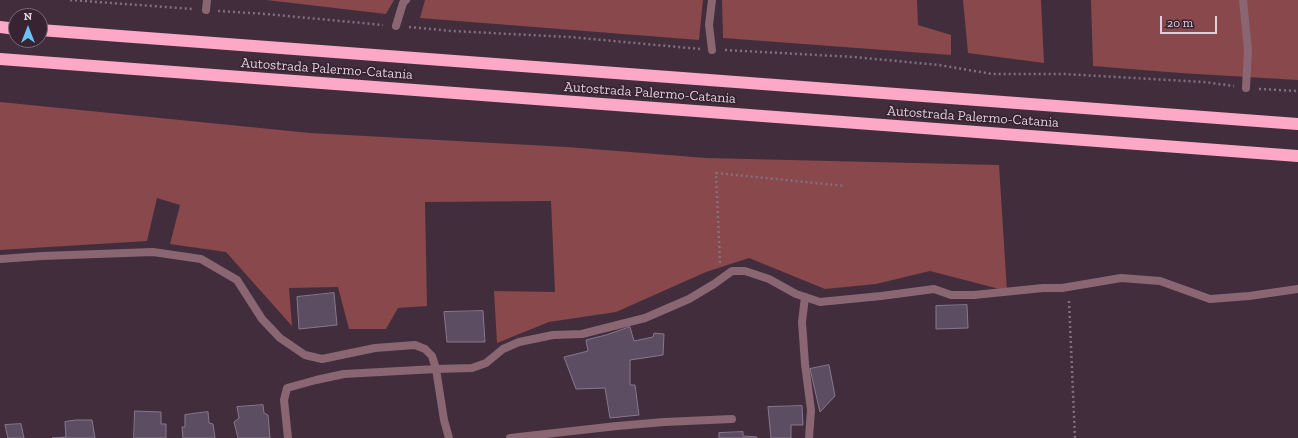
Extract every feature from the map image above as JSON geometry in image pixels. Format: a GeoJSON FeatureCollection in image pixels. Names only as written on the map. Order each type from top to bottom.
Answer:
{"type":"FeatureCollection","features":[{"type":"Feature","properties":{"kind":"highway","name":"Autostrada Palermo-Catania"},"geometry":{"type":"LineString","coordinates":[[48,31],[1298,124]]}},
{"type":"Feature","properties":{"kind":"highway","name":"Autostrada Palermo-Catania"},"geometry":{"type":"LineString","coordinates":[[0,59],[1298,156]]}},
{"type":"Feature","properties":{"kind":"street"},"geometry":{"type":"LineString","coordinates":[[206,10],[207,0]]}},
{"type":"Feature","properties":{"kind":"street"},"geometry":{"type":"LineString","coordinates":[[396,26],[403,3],[406,0]]}},
{"type":"Feature","properties":{"kind":"street"},"geometry":{"type":"LineString","coordinates":[[712,0],[709,25],[712,50]]}},
{"type":"Feature","properties":{"kind":"street"},"geometry":{"type":"LineString","coordinates":[[1243,0],[1248,50],[1246,88]]}},
{"type":"Feature","properties":{"kind":"street"},"geometry":{"type":"LineString","coordinates":[[0,259],[153,252],[201,259],[237,280],[262,319],[280,338],[305,356],[322,359],[375,348],[415,345],[425,349],[432,356],[436,369],[444,420],[449,438]]}},
{"type":"Feature","properties":{"kind":"street"},"geometry":{"type":"LineString","coordinates":[[288,438],[284,400],[287,388],[344,374],[472,368],[486,363],[503,349],[519,342],[553,335],[582,334],[645,318],[689,299],[732,271],[745,271],[769,279],[796,294],[820,302],[934,289],[951,295],[974,295],[1069,287],[1121,278],[1160,281],[1210,299],[1249,296],[1298,289]]}},
{"type":"Feature","properties":{"kind":"street"},"geometry":{"type":"LineString","coordinates":[[805,297],[802,322],[805,364],[811,410],[809,438]]}},
{"type":"Feature","properties":{"kind":"street"},"geometry":{"type":"LineString","coordinates":[[510,438],[625,425],[732,419]]}},
{"type":"Feature","properties":{"kind":"path"},"geometry":{"type":"LineString","coordinates":[[70,0],[266,14],[452,31],[570,36],[712,50],[854,57],[939,65],[992,74],[1064,74],[1204,82],[1246,88],[1298,91]]}},
{"type":"Feature","properties":{"kind":"path"},"geometry":{"type":"LineString","coordinates":[[720,280],[716,173],[845,186]]}},
{"type":"Feature","properties":{"kind":"path"},"geometry":{"type":"LineString","coordinates":[[1069,287],[1075,438]]}},
{"type":"Feature","properties":{"kind":"shaded area"},"geometry":{"type":"Polygon","coordinates":[[[266,0],[394,0],[386,14],[266,0]]]}},
{"type":"Feature","properties":{"kind":"shaded area"},"geometry":{"type":"Polygon","coordinates":[[[425,0],[703,0],[699,40],[420,18],[425,0]]]}},
{"type":"Feature","properties":{"kind":"shaded area"},"geometry":{"type":"Polygon","coordinates":[[[722,0],[917,0],[918,25],[951,35],[951,55],[723,38],[722,0]]]}},
{"type":"Feature","properties":{"kind":"shaded area"},"geometry":{"type":"Polygon","coordinates":[[[963,0],[1041,0],[1044,63],[968,53],[963,0]]]}},
{"type":"Feature","properties":{"kind":"shaded area"},"geometry":{"type":"Polygon","coordinates":[[[1091,0],[1298,0],[1298,80],[1093,66],[1091,0]]]}},
{"type":"Feature","properties":{"kind":"shaded area"},"geometry":{"type":"Polygon","coordinates":[[[0,102],[310,133],[567,147],[706,158],[999,165],[1007,291],[930,271],[876,284],[825,289],[749,258],[706,272],[616,312],[549,322],[497,343],[494,291],[555,292],[551,201],[425,202],[427,306],[398,308],[386,329],[349,329],[338,287],[289,288],[292,326],[226,252],[170,244],[180,205],[157,198],[147,241],[0,250],[0,102]]]}},
{"type":"Feature","properties":{"kind":"building"},"geometry":{"type":"Polygon","coordinates":[[[334,293],[337,325],[299,329],[297,297],[334,293]]]}},
{"type":"Feature","properties":{"kind":"building"},"geometry":{"type":"Polygon","coordinates":[[[967,305],[968,328],[936,329],[936,306],[967,305]]]}},
{"type":"Feature","properties":{"kind":"building"},"geometry":{"type":"Polygon","coordinates":[[[483,311],[485,342],[447,342],[444,312],[483,311]]]}},
{"type":"Feature","properties":{"kind":"building"},"geometry":{"type":"Polygon","coordinates":[[[630,327],[634,341],[653,337],[654,333],[664,334],[663,355],[630,360],[630,385],[635,385],[639,415],[610,418],[605,388],[576,389],[564,357],[588,351],[586,340],[630,327]]]}},
{"type":"Feature","properties":{"kind":"building"},"geometry":{"type":"Polygon","coordinates":[[[829,365],[835,396],[820,412],[810,369],[829,365]]]}},
{"type":"Feature","properties":{"kind":"building"},"geometry":{"type":"Polygon","coordinates":[[[263,405],[264,413],[268,415],[270,438],[238,438],[234,422],[239,418],[237,407],[263,405]]]}},
{"type":"Feature","properties":{"kind":"building"},"geometry":{"type":"Polygon","coordinates":[[[802,406],[803,425],[791,425],[791,438],[771,438],[768,407],[802,406]]]}},
{"type":"Feature","properties":{"kind":"building"},"geometry":{"type":"Polygon","coordinates":[[[135,411],[161,412],[161,424],[166,424],[166,438],[134,438],[135,411]]]}},
{"type":"Feature","properties":{"kind":"building"},"geometry":{"type":"Polygon","coordinates":[[[208,412],[209,423],[213,424],[215,438],[183,438],[182,427],[185,427],[185,415],[208,412]]]}},
{"type":"Feature","properties":{"kind":"building"},"geometry":{"type":"Polygon","coordinates":[[[92,420],[95,438],[52,438],[66,437],[65,422],[92,420]]]}},
{"type":"Feature","properties":{"kind":"building"},"geometry":{"type":"Polygon","coordinates":[[[21,424],[24,438],[8,438],[5,425],[21,424]]]}},
{"type":"Feature","properties":{"kind":"building"},"geometry":{"type":"Polygon","coordinates":[[[743,432],[743,436],[757,438],[719,438],[719,433],[743,432]]]}}]}
